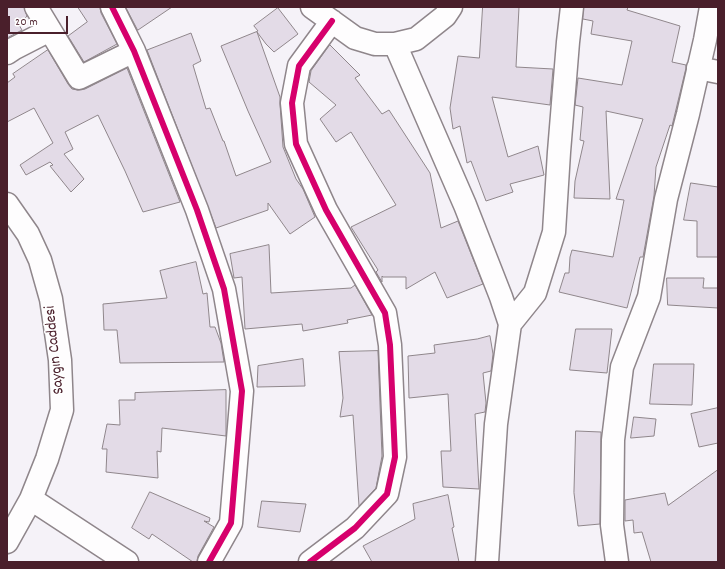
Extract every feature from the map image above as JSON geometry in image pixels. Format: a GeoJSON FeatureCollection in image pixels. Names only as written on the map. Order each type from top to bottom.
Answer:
{"type":"FeatureCollection","features":[{"type":"Feature","properties":{"kind":"street"},"geometry":{"type":"LineString","coordinates":[[36,7],[79,78],[134,51]]}},
{"type":"Feature","properties":{"kind":"street"},"geometry":{"type":"LineString","coordinates":[[112,7],[134,51],[197,210],[224,289],[242,390],[231,523],[209,562]]}},
{"type":"Feature","properties":{"kind":"street"},"geometry":{"type":"LineString","coordinates":[[312,7],[355,38],[375,44],[395,44],[416,38],[445,16],[451,7]]}},
{"type":"Feature","properties":{"kind":"street"},"geometry":{"type":"LineString","coordinates":[[510,324],[535,293],[554,232],[558,152],[572,7]]}},
{"type":"Feature","properties":{"kind":"street"},"geometry":{"type":"LineString","coordinates":[[616,562],[612,525],[613,440],[622,367],[649,297],[666,199],[688,114],[708,70],[705,40],[711,7]]}},
{"type":"Feature","properties":{"kind":"street"},"geometry":{"type":"LineString","coordinates":[[310,562],[355,528],[387,494],[395,457],[390,345],[386,313],[326,210],[296,144],[292,103],[299,66],[332,21]]}},
{"type":"Feature","properties":{"kind":"street"},"geometry":{"type":"LineString","coordinates":[[7,54],[13,49],[50,30]]}},
{"type":"Feature","properties":{"kind":"street"},"geometry":{"type":"LineString","coordinates":[[395,44],[467,212],[501,297],[510,324],[496,424],[487,562]]}},
{"type":"Feature","properties":{"kind":"street","name":"Saygın Caddesi"},"geometry":{"type":"LineString","coordinates":[[7,204],[28,234],[40,260],[51,299],[60,360],[62,410],[47,459],[32,498],[7,542]]}},
{"type":"Feature","properties":{"kind":"street"},"geometry":{"type":"LineString","coordinates":[[32,498],[127,562]]}},
{"type":"Feature","properties":{"kind":"building"},"geometry":{"type":"Polygon","coordinates":[[[7,7],[24,7],[27,16],[19,25],[22,30],[7,38],[7,7]]]}},
{"type":"Feature","properties":{"kind":"building"},"geometry":{"type":"Polygon","coordinates":[[[78,7],[100,7],[101,13],[117,44],[84,62],[68,36],[87,22],[78,7]]]}},
{"type":"Feature","properties":{"kind":"building"},"geometry":{"type":"Polygon","coordinates":[[[126,7],[172,7],[138,30],[126,7]]]}},
{"type":"Feature","properties":{"kind":"building"},"geometry":{"type":"Polygon","coordinates":[[[483,7],[519,7],[516,67],[553,69],[550,105],[492,97],[508,157],[538,146],[544,175],[510,184],[513,192],[486,201],[471,161],[467,163],[460,126],[453,129],[450,108],[458,56],[479,58],[483,7]]]}},
{"type":"Feature","properties":{"kind":"building"},"geometry":{"type":"Polygon","coordinates":[[[584,7],[628,7],[627,10],[680,26],[672,62],[686,65],[672,126],[670,125],[656,167],[654,196],[643,257],[640,257],[627,308],[559,292],[565,273],[569,273],[572,250],[613,257],[624,200],[616,199],[643,119],[606,111],[610,199],[574,198],[575,181],[584,141],[580,140],[583,107],[575,105],[578,78],[622,85],[632,41],[591,34],[593,21],[583,19],[584,7]]]}},
{"type":"Feature","properties":{"kind":"building"},"geometry":{"type":"Polygon","coordinates":[[[278,8],[298,34],[274,52],[257,32],[280,97],[283,147],[296,179],[303,189],[315,217],[290,234],[268,203],[268,210],[216,228],[147,50],[191,33],[201,61],[193,65],[206,109],[210,108],[224,141],[236,176],[271,162],[221,46],[258,31],[254,26],[278,8]]]}},
{"type":"Feature","properties":{"kind":"building"},"geometry":{"type":"Polygon","coordinates":[[[330,45],[360,75],[355,78],[382,114],[389,110],[430,173],[441,228],[458,221],[483,284],[447,298],[435,272],[406,289],[406,277],[382,276],[382,282],[376,272],[378,270],[351,227],[396,205],[351,132],[336,142],[320,119],[336,105],[309,82],[311,71],[330,45]]]}},
{"type":"Feature","properties":{"kind":"building"},"geometry":{"type":"Polygon","coordinates":[[[48,50],[72,89],[85,89],[127,68],[180,202],[143,212],[98,115],[65,132],[73,149],[64,154],[84,179],[71,192],[50,166],[53,165],[50,162],[26,175],[20,165],[53,143],[34,108],[7,122],[7,83],[15,77],[13,74],[48,50]]]}},
{"type":"Feature","properties":{"kind":"building"},"geometry":{"type":"Polygon","coordinates":[[[691,183],[718,187],[718,257],[697,257],[697,221],[684,220],[691,183]]]}},
{"type":"Feature","properties":{"kind":"building"},"geometry":{"type":"Polygon","coordinates":[[[269,245],[271,293],[351,288],[355,285],[372,315],[347,320],[348,323],[303,331],[302,324],[245,329],[242,277],[234,278],[230,254],[269,245]]]}},
{"type":"Feature","properties":{"kind":"building"},"geometry":{"type":"Polygon","coordinates":[[[196,262],[203,294],[207,293],[210,327],[215,327],[221,343],[224,362],[120,363],[117,330],[104,330],[103,304],[167,298],[160,271],[196,262]]]}},
{"type":"Feature","properties":{"kind":"building"},"geometry":{"type":"Polygon","coordinates":[[[667,278],[704,278],[703,288],[718,288],[718,308],[668,305],[667,278]]]}},
{"type":"Feature","properties":{"kind":"building"},"geometry":{"type":"Polygon","coordinates":[[[576,329],[612,329],[607,373],[570,370],[576,329]]]}},
{"type":"Feature","properties":{"kind":"building"},"geometry":{"type":"Polygon","coordinates":[[[490,336],[493,354],[491,371],[483,373],[486,403],[485,412],[475,414],[479,489],[443,487],[441,451],[451,451],[448,394],[409,398],[408,356],[435,353],[434,345],[490,336]]]}},
{"type":"Feature","properties":{"kind":"building"},"geometry":{"type":"Polygon","coordinates":[[[378,351],[382,456],[376,488],[359,506],[353,415],[340,417],[343,398],[339,352],[378,351]]]}},
{"type":"Feature","properties":{"kind":"building"},"geometry":{"type":"Polygon","coordinates":[[[303,359],[305,386],[257,387],[258,366],[303,359]]]}},
{"type":"Feature","properties":{"kind":"building"},"geometry":{"type":"Polygon","coordinates":[[[654,364],[694,364],[692,405],[650,404],[654,364]]]}},
{"type":"Feature","properties":{"kind":"building"},"geometry":{"type":"Polygon","coordinates":[[[226,390],[226,436],[162,428],[161,452],[157,451],[158,478],[106,472],[107,449],[102,449],[107,424],[120,425],[119,400],[135,400],[135,393],[226,390]]]}},
{"type":"Feature","properties":{"kind":"building"},"geometry":{"type":"Polygon","coordinates":[[[718,408],[718,443],[699,447],[691,414],[718,408]]]}},
{"type":"Feature","properties":{"kind":"building"},"geometry":{"type":"Polygon","coordinates":[[[634,417],[656,419],[654,436],[631,438],[634,417]]]}},
{"type":"Feature","properties":{"kind":"building"},"geometry":{"type":"Polygon","coordinates":[[[576,431],[601,432],[600,524],[578,526],[574,493],[576,431]]]}},
{"type":"Feature","properties":{"kind":"building"},"geometry":{"type":"Polygon","coordinates":[[[718,470],[718,562],[651,562],[642,532],[634,533],[633,520],[625,521],[625,500],[665,493],[668,505],[718,470]]]}},
{"type":"Feature","properties":{"kind":"building"},"geometry":{"type":"Polygon","coordinates":[[[150,492],[210,518],[209,522],[204,521],[214,527],[198,556],[197,562],[193,562],[152,534],[149,539],[132,528],[150,492]]]}},
{"type":"Feature","properties":{"kind":"building"},"geometry":{"type":"Polygon","coordinates":[[[448,495],[454,527],[452,528],[459,562],[372,562],[363,546],[415,519],[413,504],[448,495]]]}},
{"type":"Feature","properties":{"kind":"building"},"geometry":{"type":"Polygon","coordinates":[[[262,501],[306,504],[300,532],[258,527],[262,501]]]}},
{"type":"Feature","properties":{"kind":"cycle path"},"geometry":{"type":"LineString","coordinates":[[112,7],[134,51],[197,210],[224,289],[242,391],[231,523],[209,562]]}},
{"type":"Feature","properties":{"kind":"cycle path"},"geometry":{"type":"LineString","coordinates":[[310,562],[355,528],[387,494],[395,457],[390,345],[385,313],[326,210],[296,144],[292,103],[299,66],[332,21]]}}]}
